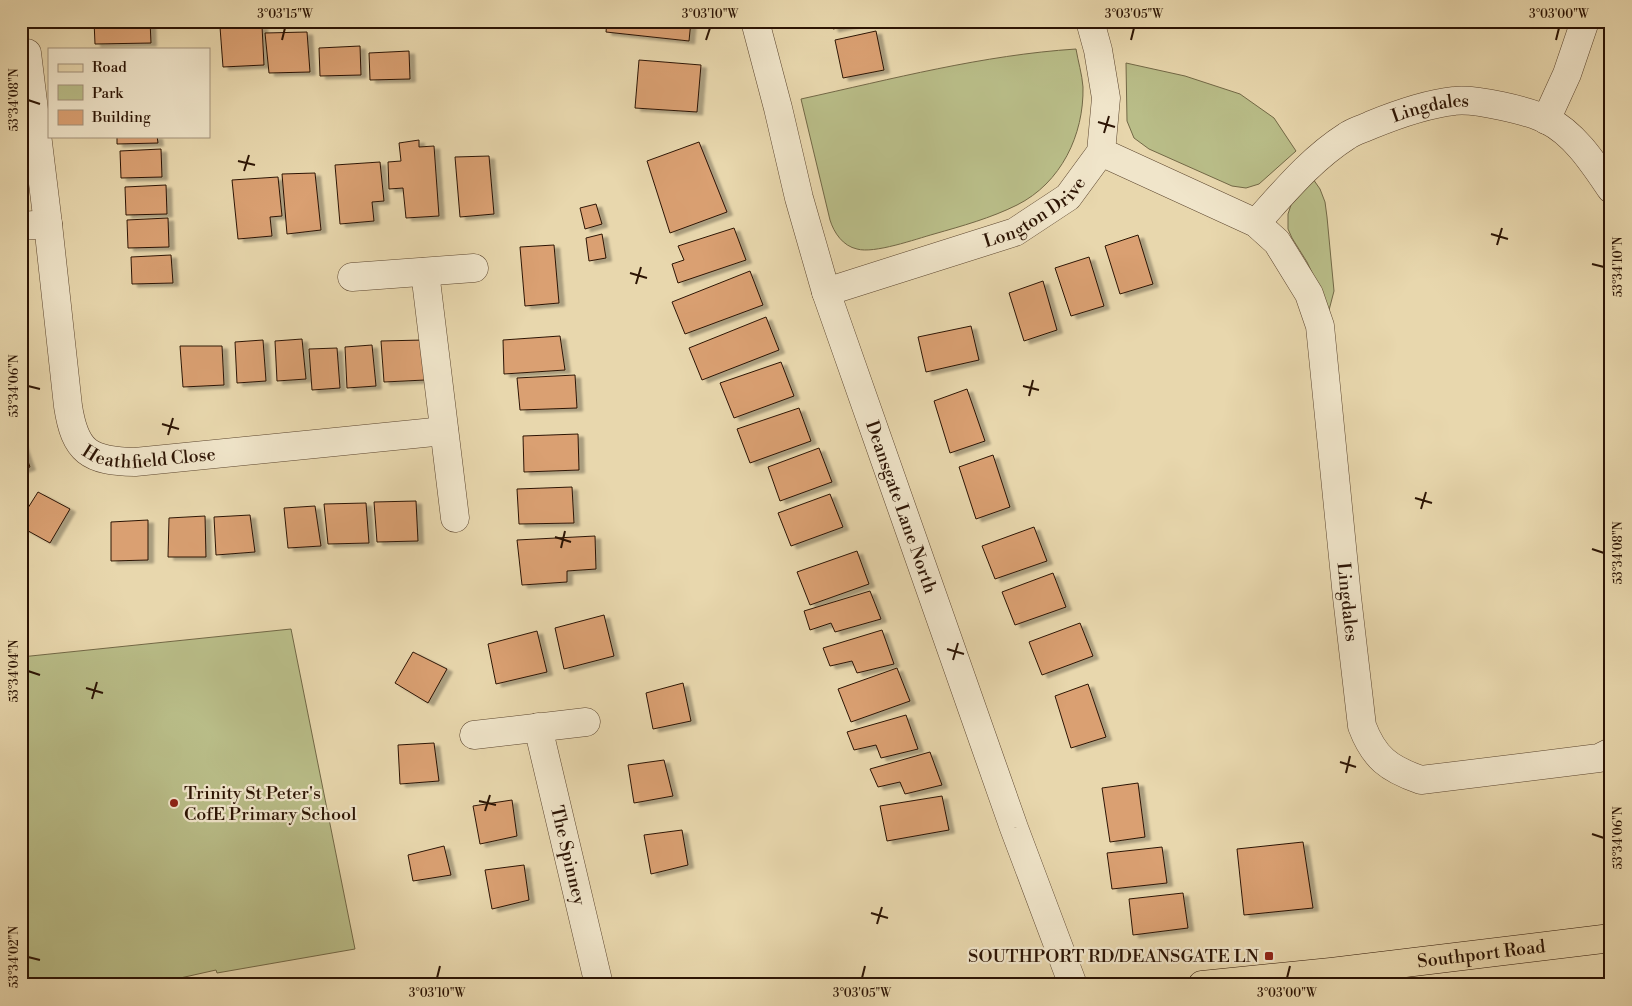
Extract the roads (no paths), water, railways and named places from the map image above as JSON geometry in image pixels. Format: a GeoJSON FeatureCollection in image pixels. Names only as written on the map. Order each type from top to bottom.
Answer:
{"type":"FeatureCollection","features":[{"type":"Feature","properties":{"kind":"main road","name":"Southport Road"},"geometry":{"type":"LineString","coordinates":[[1202,985],[1358,969],[1611,938]]}},
{"type":"Feature","properties":{"kind":"street","name":"Deansgate Lane North"},"geometry":{"type":"LineString","coordinates":[[755,21],[799,198],[826,292],[1011,819],[1073,985]]}},
{"type":"Feature","properties":{"kind":"street"},"geometry":{"type":"LineString","coordinates":[[1090,21],[1098,50],[1106,98],[1101,152]]}},
{"type":"Feature","properties":{"kind":"street"},"geometry":{"type":"LineString","coordinates":[[1546,120],[1567,74],[1585,21]]}},
{"type":"Feature","properties":{"kind":"street","name":"Heathfield Close"},"geometry":{"type":"LineString","coordinates":[[27,53],[71,428],[80,446],[96,458],[114,462],[135,462],[444,431]]}},
{"type":"Feature","properties":{"kind":"street","name":"Lingdales"},"geometry":{"type":"LineString","coordinates":[[1256,222],[1310,164],[1348,135],[1403,112],[1456,100],[1496,105],[1546,120],[1564,131],[1579,146],[1611,189]]}},
{"type":"Feature","properties":{"kind":"street","name":"Longton Drive"},"geometry":{"type":"LineString","coordinates":[[826,292],[1015,232],[1068,197],[1101,152]]}},
{"type":"Feature","properties":{"kind":"street","name":"Lingdales"},"geometry":{"type":"LineString","coordinates":[[1101,152],[1256,222],[1277,242],[1309,294],[1320,326],[1362,726],[1367,740],[1381,759],[1398,772],[1421,780],[1599,758],[1611,752]]}},
{"type":"Feature","properties":{"kind":"street"},"geometry":{"type":"LineString","coordinates":[[21,226],[48,224]]}},
{"type":"Feature","properties":{"kind":"street"},"geometry":{"type":"LineString","coordinates":[[352,278],[474,268]]}},
{"type":"Feature","properties":{"kind":"street"},"geometry":{"type":"LineString","coordinates":[[425,272],[455,518]]}},
{"type":"Feature","properties":{"kind":"street"},"geometry":{"type":"LineString","coordinates":[[474,735],[586,722]]}},
{"type":"Feature","properties":{"kind":"street","name":"The Spinney"},"geometry":{"type":"LineString","coordinates":[[538,727],[600,985]]}},
{"type":"Feature","properties":{"kind":"place","name":"Trinity St Peter's CofE Primary School"},"geometry":{"type":"Point","coordinates":[174,803]}},
{"type":"Feature","properties":{"kind":"place","name":"SOUTHPORT RD/DEANSGATE LN"},"geometry":{"type":"Point","coordinates":[1269,956]}}]}
